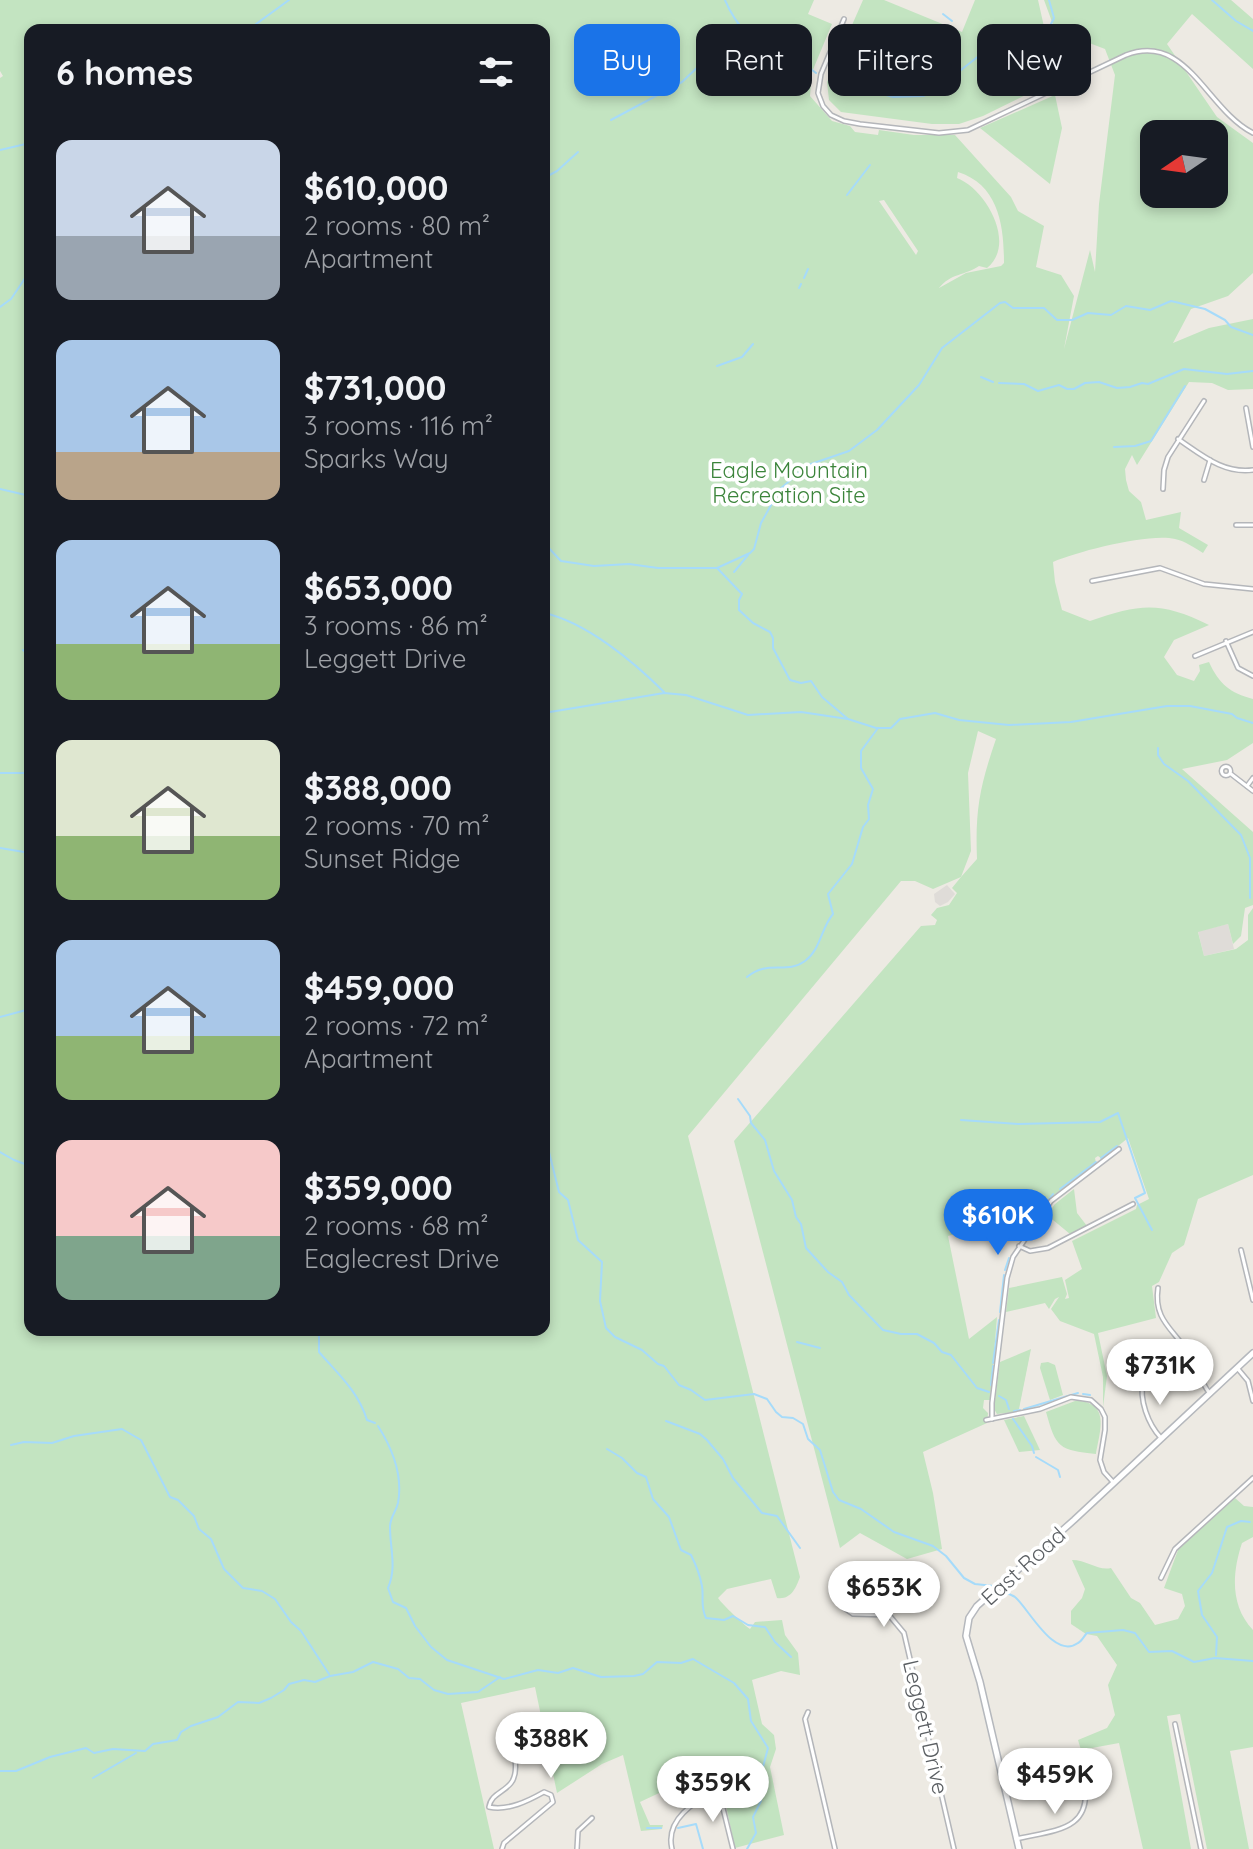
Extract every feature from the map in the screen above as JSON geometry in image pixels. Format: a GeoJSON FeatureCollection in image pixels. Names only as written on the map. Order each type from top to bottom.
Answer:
{"type":"FeatureCollection","features":[{"type":"Feature","properties":{"kind":"main road","name":"East Road"},"geometry":{"type":"LineString","coordinates":[[1019,1849],[980,1682],[966,1636],[966,1624],[977,1606],[1253,1353]]}},
{"type":"Feature","properties":{"kind":"street"},"geometry":{"type":"LineString","coordinates":[[844,19],[821,74],[818,90],[825,110],[848,122],[939,133],[963,132],[1129,53],[1150,50],[1169,54],[1181,62],[1223,111],[1253,133]]}},
{"type":"Feature","properties":{"kind":"street"},"geometry":{"type":"LineString","coordinates":[[1163,489],[1164,470],[1178,439],[1204,401]]}},
{"type":"Feature","properties":{"kind":"street"},"geometry":{"type":"LineString","coordinates":[[1246,408],[1253,447]]}},
{"type":"Feature","properties":{"kind":"street"},"geometry":{"type":"LineString","coordinates":[[1178,439],[1225,468],[1242,472],[1253,470]]}},
{"type":"Feature","properties":{"kind":"street"},"geometry":{"type":"LineString","coordinates":[[1204,480],[1210,460]]}},
{"type":"Feature","properties":{"kind":"street"},"geometry":{"type":"LineString","coordinates":[[1236,525],[1253,525]]}},
{"type":"Feature","properties":{"kind":"street"},"geometry":{"type":"LineString","coordinates":[[1092,581],[1160,568],[1204,584],[1253,589]]}},
{"type":"Feature","properties":{"kind":"street"},"geometry":{"type":"LineString","coordinates":[[1195,656],[1253,632]]}},
{"type":"Feature","properties":{"kind":"street"},"geometry":{"type":"LineString","coordinates":[[1226,641],[1238,668],[1253,676]]}},
{"type":"Feature","properties":{"kind":"street"},"geometry":{"type":"LineString","coordinates":[[1230,773],[1253,791]]}},
{"type":"Feature","properties":{"kind":"street"},"geometry":{"type":"LineString","coordinates":[[1247,786],[1253,778]]}},
{"type":"Feature","properties":{"kind":"street"},"geometry":{"type":"LineString","coordinates":[[992,1419],[1007,1278],[1013,1257],[1051,1201],[1119,1149]]}},
{"type":"Feature","properties":{"kind":"street"},"geometry":{"type":"LineString","coordinates":[[1019,1246],[1030,1251],[1048,1248],[1133,1204]]}},
{"type":"Feature","properties":{"kind":"street"},"geometry":{"type":"LineString","coordinates":[[1241,1250],[1253,1300]]}},
{"type":"Feature","properties":{"kind":"street"},"geometry":{"type":"LineString","coordinates":[[1158,1288],[1164,1323],[1185,1347],[1210,1394]]}},
{"type":"Feature","properties":{"kind":"street"},"geometry":{"type":"LineString","coordinates":[[1237,1369],[1248,1381],[1253,1401]]}},
{"type":"Feature","properties":{"kind":"street"},"geometry":{"type":"LineString","coordinates":[[1143,1380],[1142,1389],[1150,1424],[1161,1438]]}},
{"type":"Feature","properties":{"kind":"street"},"geometry":{"type":"LineString","coordinates":[[986,1420],[1040,1409],[1071,1397],[1091,1400],[1105,1417],[1100,1460],[1104,1472],[1113,1482]]}},
{"type":"Feature","properties":{"kind":"street"},"geometry":{"type":"LineString","coordinates":[[1161,1578],[1175,1549],[1253,1478]]}},
{"type":"Feature","properties":{"kind":"street","name":"Leggett Drive"},"geometry":{"type":"LineString","coordinates":[[840,1605],[853,1614],[889,1615],[904,1633],[954,1849]]}},
{"type":"Feature","properties":{"kind":"street"},"geometry":{"type":"LineString","coordinates":[[808,1712],[805,1719],[835,1849]]}},
{"type":"Feature","properties":{"kind":"street"},"geometry":{"type":"LineString","coordinates":[[502,1849],[504,1843],[553,1802],[551,1795],[544,1792],[524,1803],[496,1809],[489,1807],[493,1797],[511,1783],[514,1776],[506,1724]]}},
{"type":"Feature","properties":{"kind":"street"},"geometry":{"type":"LineString","coordinates":[[1175,1724],[1201,1849]]}},
{"type":"Feature","properties":{"kind":"street"},"geometry":{"type":"LineString","coordinates":[[1016,1839],[1063,1828],[1075,1822],[1086,1805],[1084,1780]]}},
{"type":"Feature","properties":{"kind":"street"},"geometry":{"type":"LineString","coordinates":[[672,1849],[671,1828],[679,1818],[701,1799],[719,1792],[733,1849]]}},
{"type":"Feature","properties":{"kind":"street"},"geometry":{"type":"LineString","coordinates":[[577,1849],[578,1831],[592,1818]]}},
{"type":"Feature","properties":{"kind":"shaded area"},"geometry":{"type":"Polygon","coordinates":[[[947,885],[955,894],[940,906],[935,902],[934,894],[947,885]]]}},
{"type":"Feature","properties":{"kind":"shaded area"},"geometry":{"type":"Polygon","coordinates":[[[1228,924],[1234,949],[1204,956],[1198,931],[1228,924]]]}},
{"type":"Feature","properties":{"kind":"green space","name":"Eagle Mountain Recreation Site"},"geometry":{"type":"Polygon","coordinates":[[[0,0],[814,0],[808,14],[832,24],[828,24],[828,34],[812,72],[812,24],[696,24],[696,96],[810,96],[832,121],[850,126],[855,132],[878,135],[879,130],[914,135],[955,135],[1011,197],[1018,211],[1044,226],[1036,267],[1061,275],[1074,296],[1064,349],[1090,250],[1095,272],[1099,204],[1115,75],[1105,49],[1091,44],[1091,24],[1053,24],[1044,0],[1231,0],[1253,19],[1253,69],[1192,14],[1167,44],[1221,120],[1140,120],[1140,208],[1228,208],[1228,125],[1253,143],[1253,273],[1228,296],[1191,309],[1173,343],[1209,328],[1253,319],[1253,389],[1228,390],[1212,383],[1189,382],[1137,465],[1132,455],[1125,469],[1129,491],[1141,502],[1146,520],[1181,512],[1179,528],[1208,545],[1203,553],[1179,540],[1149,539],[1096,548],[1053,562],[1062,610],[1090,621],[1137,608],[1163,609],[1209,625],[1174,640],[1164,657],[1177,675],[1194,681],[1200,671],[1199,665],[1209,662],[1226,686],[1253,699],[1253,743],[1227,760],[1182,769],[1253,832],[1253,905],[1245,908],[1241,936],[1233,944],[1228,924],[1198,932],[1204,956],[1236,949],[1248,940],[1248,915],[1253,908],[1253,1175],[1198,1199],[1184,1245],[1172,1253],[1159,1282],[1152,1286],[1156,1318],[1098,1333],[1107,1376],[1103,1407],[1103,1377],[1094,1334],[1060,1321],[1051,1309],[1059,1297],[1049,1309],[1045,1303],[1006,1312],[1009,1288],[1062,1277],[1067,1294],[1065,1299],[1069,1298],[1065,1280],[1082,1269],[1072,1241],[1136,1209],[1137,1205],[1149,1199],[1128,1138],[1102,1159],[1098,1156],[1095,1158],[1096,1163],[1054,1195],[1031,1224],[1015,1217],[991,1219],[982,1231],[948,1236],[969,1339],[997,1317],[990,1400],[984,1400],[987,1423],[923,1452],[942,1549],[907,1559],[860,1533],[840,1548],[734,1141],[921,926],[935,925],[937,920],[931,915],[937,908],[949,905],[957,893],[952,888],[961,877],[933,889],[915,881],[901,881],[688,1136],[800,1577],[795,1589],[786,1597],[777,1598],[771,1579],[727,1589],[718,1598],[750,1629],[755,1622],[782,1620],[785,1635],[798,1653],[800,1675],[781,1671],[752,1680],[762,1724],[774,1735],[776,1749],[770,1767],[784,1835],[735,1848],[716,1758],[703,1763],[704,1772],[640,1802],[650,1825],[663,1825],[662,1829],[641,1831],[623,1755],[602,1764],[557,1793],[535,1687],[461,1703],[494,1849],[0,1849],[0,78],[3,76],[0,71],[0,0]],[[958,172],[957,178],[978,193],[994,218],[999,245],[996,258],[987,268],[979,266],[948,280],[939,288],[966,273],[1001,266],[1004,263],[1003,235],[996,208],[991,197],[972,178],[958,172]],[[884,200],[879,201],[916,255],[918,251],[884,200]],[[978,731],[968,773],[971,851],[961,877],[977,859],[980,798],[996,739],[978,731]]]}},
{"type":"Feature","properties":{"kind":"green space"},"geometry":{"type":"Polygon","coordinates":[[[863,0],[884,0],[942,24],[852,24],[863,0]]]}},
{"type":"Feature","properties":{"kind":"green space"},"geometry":{"type":"Polygon","coordinates":[[[975,0],[1038,0],[1043,24],[977,24],[977,96],[1024,96],[983,116],[959,124],[932,124],[841,112],[829,96],[961,96],[961,32],[975,0]]]}},
{"type":"Feature","properties":{"kind":"green space"},"geometry":{"type":"Polygon","coordinates":[[[1055,96],[1062,128],[1050,184],[980,128],[1055,96]]]}},
{"type":"Feature","properties":{"kind":"green space"},"geometry":{"type":"Polygon","coordinates":[[[1074,1189],[1077,1213],[1087,1226],[1070,1234],[1047,1215],[1074,1189]]]}},
{"type":"Feature","properties":{"kind":"green space"},"geometry":{"type":"Polygon","coordinates":[[[1031,1349],[1019,1409],[997,1414],[994,1409],[1000,1362],[1031,1349]]]}},
{"type":"Feature","properties":{"kind":"green space"},"geometry":{"type":"Polygon","coordinates":[[[1041,1363],[1055,1365],[1063,1395],[1050,1400],[1040,1368],[1041,1363]]]}},
{"type":"Feature","properties":{"kind":"green space"},"geometry":{"type":"Polygon","coordinates":[[[1075,1401],[1086,1402],[1099,1412],[1101,1427],[1096,1454],[1067,1448],[1056,1440],[1053,1433],[1046,1412],[1075,1401]]]}},
{"type":"Feature","properties":{"kind":"green space"},"geometry":{"type":"Polygon","coordinates":[[[1024,1416],[1040,1450],[1019,1452],[1004,1420],[1024,1416]]]}},
{"type":"Feature","properties":{"kind":"green space"},"geometry":{"type":"Polygon","coordinates":[[[1235,1498],[1244,1506],[1253,1507],[1253,1537],[1242,1543],[1236,1566],[1235,1589],[1240,1610],[1253,1630],[1253,1747],[1230,1751],[1249,1849],[1207,1849],[1180,1714],[1167,1716],[1191,1849],[1143,1849],[1119,1743],[1081,1750],[1078,1740],[1107,1728],[1115,1715],[1108,1685],[1117,1665],[1097,1636],[1086,1634],[1071,1624],[1071,1611],[1085,1589],[1072,1560],[1111,1568],[1131,1598],[1140,1603],[1155,1625],[1178,1619],[1185,1606],[1182,1594],[1164,1588],[1178,1550],[1235,1498]]]}},
{"type":"Feature","properties":{"kind":"waterway"},"geometry":{"type":"LineString","coordinates":[[256,24],[289,0]]}},
{"type":"Feature","properties":{"kind":"waterway"},"geometry":{"type":"LineString","coordinates":[[725,0],[734,18],[763,49],[816,73]]}},
{"type":"Feature","properties":{"kind":"waterway"},"geometry":{"type":"LineString","coordinates":[[961,70],[980,55],[1031,48],[1043,40],[1054,18],[1049,0]]}},
{"type":"Feature","properties":{"kind":"waterway"},"geometry":{"type":"LineString","coordinates":[[1212,0],[1253,31]]}},
{"type":"Feature","properties":{"kind":"waterway"},"geometry":{"type":"LineString","coordinates":[[943,14],[952,21]]}},
{"type":"Feature","properties":{"kind":"waterway"},"geometry":{"type":"LineString","coordinates":[[611,120],[682,82],[696,69]]}},
{"type":"Feature","properties":{"kind":"waterway"},"geometry":{"type":"LineString","coordinates":[[890,96],[923,96]]}},
{"type":"Feature","properties":{"kind":"waterway"},"geometry":{"type":"LineString","coordinates":[[0,150],[24,144]]}},
{"type":"Feature","properties":{"kind":"waterway"},"geometry":{"type":"LineString","coordinates":[[550,175],[578,152]]}},
{"type":"Feature","properties":{"kind":"waterway"},"geometry":{"type":"LineString","coordinates":[[847,195],[870,165]]}},
{"type":"Feature","properties":{"kind":"waterway"},"geometry":{"type":"LineString","coordinates":[[804,278],[808,269]]}},
{"type":"Feature","properties":{"kind":"waterway"},"geometry":{"type":"LineString","coordinates":[[0,307],[11,299],[24,280]]}},
{"type":"Feature","properties":{"kind":"waterway"},"geometry":{"type":"LineString","coordinates":[[799,288],[801,284]]}},
{"type":"Feature","properties":{"kind":"waterway"},"geometry":{"type":"LineString","coordinates":[[550,549],[561,561],[594,566],[629,564],[658,568],[717,568],[750,553],[761,523],[780,489],[808,465],[849,451],[877,430],[919,385],[942,348],[1000,303],[1005,302],[1013,308],[1044,308],[1057,320],[1072,320],[1088,313],[1111,315],[1126,306],[1150,310],[1171,301],[1205,309],[1231,327],[1253,335]]}},
{"type":"Feature","properties":{"kind":"waterway"},"geometry":{"type":"LineString","coordinates":[[717,366],[742,357],[753,344]]}},
{"type":"Feature","properties":{"kind":"waterway"},"geometry":{"type":"LineString","coordinates":[[999,383],[1024,384],[1038,391],[1059,385],[1074,389],[1085,383],[1099,382],[1117,388],[1148,384],[1184,369],[1227,374],[1253,371]]}},
{"type":"Feature","properties":{"kind":"waterway"},"geometry":{"type":"LineString","coordinates":[[981,377],[993,382]]}},
{"type":"Feature","properties":{"kind":"waterway"},"geometry":{"type":"LineString","coordinates":[[1114,447],[1151,441],[1185,386]]}},
{"type":"Feature","properties":{"kind":"waterway"},"geometry":{"type":"LineString","coordinates":[[0,489],[24,495]]}},
{"type":"Feature","properties":{"kind":"waterway"},"geometry":{"type":"LineString","coordinates":[[734,572],[748,555]]}},
{"type":"Feature","properties":{"kind":"waterway"},"geometry":{"type":"LineString","coordinates":[[718,569],[742,594],[739,610],[753,623],[770,632],[773,648],[790,680],[801,683],[811,681],[822,697],[848,719]]}},
{"type":"Feature","properties":{"kind":"waterway"},"geometry":{"type":"LineString","coordinates":[[550,615],[593,634],[624,656],[664,692]]}},
{"type":"Feature","properties":{"kind":"waterway"},"geometry":{"type":"LineString","coordinates":[[550,712],[664,693],[686,695],[748,715],[801,712],[848,719],[876,728],[891,728],[900,719],[935,713],[959,720],[1009,725],[1071,722],[1167,706],[1190,706],[1232,714],[1253,723]]}},
{"type":"Feature","properties":{"kind":"waterway"},"geometry":{"type":"LineString","coordinates":[[747,977],[762,969],[798,965],[818,945],[833,914],[828,894],[852,864],[863,827],[869,819],[868,805],[873,789],[861,768],[861,751],[878,728]]}},
{"type":"Feature","properties":{"kind":"waterway"},"geometry":{"type":"LineString","coordinates":[[1158,748],[1158,755],[1164,764],[1188,781],[1241,835],[1250,858],[1250,898]]}},
{"type":"Feature","properties":{"kind":"waterway"},"geometry":{"type":"LineString","coordinates":[[0,773],[24,773]]}},
{"type":"Feature","properties":{"kind":"waterway"},"geometry":{"type":"LineString","coordinates":[[0,848],[24,852]]}},
{"type":"Feature","properties":{"kind":"waterway"},"geometry":{"type":"LineString","coordinates":[[0,1017],[24,1011]]}},
{"type":"Feature","properties":{"kind":"waterway"},"geometry":{"type":"LineString","coordinates":[[738,1099],[765,1140],[774,1171],[792,1200],[806,1248],[842,1282],[849,1295],[883,1330],[917,1334],[934,1343],[942,1352],[951,1355],[977,1388],[989,1392]]}},
{"type":"Feature","properties":{"kind":"waterway"},"geometry":{"type":"LineString","coordinates":[[961,1120],[1018,1124],[1100,1122],[1118,1113],[1145,1193],[1135,1198],[1152,1230]]}},
{"type":"Feature","properties":{"kind":"waterway"},"geometry":{"type":"LineString","coordinates":[[1101,1158],[1117,1146]]}},
{"type":"Feature","properties":{"kind":"waterway"},"geometry":{"type":"LineString","coordinates":[[0,1152],[24,1164]]}},
{"type":"Feature","properties":{"kind":"waterway"},"geometry":{"type":"LineString","coordinates":[[550,1156],[559,1192],[568,1200],[578,1240],[602,1262],[600,1301],[606,1328],[615,1337],[642,1350],[664,1366],[679,1385],[705,1400],[754,1394],[767,1399],[782,1417],[793,1418],[803,1424],[808,1439],[820,1450],[833,1492],[839,1500],[861,1509],[894,1532],[933,1546],[964,1578],[975,1584],[994,1586]]}},
{"type":"Feature","properties":{"kind":"waterway"},"geometry":{"type":"LineString","coordinates":[[1060,1189],[1096,1162]]}},
{"type":"Feature","properties":{"kind":"waterway"},"geometry":{"type":"LineString","coordinates":[[1030,1223],[1053,1194]]}},
{"type":"Feature","properties":{"kind":"waterway"},"geometry":{"type":"LineString","coordinates":[[1005,1270],[1009,1258]]}},
{"type":"Feature","properties":{"kind":"waterway"},"geometry":{"type":"LineString","coordinates":[[1000,1312],[1004,1275]]}},
{"type":"Feature","properties":{"kind":"waterway"},"geometry":{"type":"LineString","coordinates":[[993,1363],[999,1320]]}},
{"type":"Feature","properties":{"kind":"waterway"},"geometry":{"type":"LineString","coordinates":[[319,1336],[319,1352],[353,1392],[367,1420],[375,1423]]}},
{"type":"Feature","properties":{"kind":"waterway"},"geometry":{"type":"LineString","coordinates":[[797,1342],[820,1348]]}},
{"type":"Feature","properties":{"kind":"waterway"},"geometry":{"type":"LineString","coordinates":[[991,1385],[993,1366]]}},
{"type":"Feature","properties":{"kind":"waterway"},"geometry":{"type":"LineString","coordinates":[[1024,1409],[1078,1393]]}},
{"type":"Feature","properties":{"kind":"waterway"},"geometry":{"type":"LineString","coordinates":[[1083,1394],[1090,1395]]}},
{"type":"Feature","properties":{"kind":"waterway"},"geometry":{"type":"LineString","coordinates":[[999,1396],[1006,1400],[1009,1409]]}},
{"type":"Feature","properties":{"kind":"waterway"},"geometry":{"type":"LineString","coordinates":[[1014,1411],[1020,1410]]}},
{"type":"Feature","properties":{"kind":"waterway"},"geometry":{"type":"LineString","coordinates":[[1013,1419],[1034,1453]]}},
{"type":"Feature","properties":{"kind":"waterway"},"geometry":{"type":"LineString","coordinates":[[666,1421],[700,1434],[707,1440],[762,1513],[777,1516],[800,1548]]}},
{"type":"Feature","properties":{"kind":"waterway"},"geometry":{"type":"LineString","coordinates":[[378,1426],[392,1453],[399,1483],[398,1503],[390,1523],[393,1565],[388,1588],[393,1602],[406,1608],[431,1647],[447,1660],[504,1679],[538,1670],[558,1673],[573,1668],[601,1677],[634,1676],[643,1674],[657,1662],[681,1663],[693,1659],[734,1683],[748,1699],[751,1721],[768,1748],[759,1782],[761,1801],[753,1817],[756,1833],[747,1849]]}},
{"type":"Feature","properties":{"kind":"waterway"},"geometry":{"type":"LineString","coordinates":[[11,1445],[52,1443],[74,1436],[122,1429],[141,1440],[170,1497],[178,1500],[194,1516],[199,1529],[211,1539],[224,1569],[243,1588],[262,1591],[275,1599],[301,1631],[329,1674]]}},
{"type":"Feature","properties":{"kind":"waterway"},"geometry":{"type":"LineString","coordinates":[[607,1449],[646,1477],[653,1499],[669,1517],[681,1550],[691,1555],[695,1563],[706,1618],[724,1620],[733,1616],[748,1625],[765,1627],[791,1657]]}},
{"type":"Feature","properties":{"kind":"waterway"},"geometry":{"type":"LineString","coordinates":[[1036,1457],[1058,1470],[1060,1477]]}},
{"type":"Feature","properties":{"kind":"waterway"},"geometry":{"type":"LineString","coordinates":[[1216,1655],[1217,1637],[1202,1615],[1198,1591],[1212,1573],[1227,1527],[1241,1521],[1250,1522]]}},
{"type":"Feature","properties":{"kind":"waterway"},"geometry":{"type":"LineString","coordinates":[[1003,1591],[1015,1597],[1043,1631],[1060,1645],[1078,1643],[1087,1633],[1123,1630],[1135,1633],[1149,1652],[1172,1651],[1194,1662],[1215,1658],[1253,1661]]}},
{"type":"Feature","properties":{"kind":"waterway"},"geometry":{"type":"LineString","coordinates":[[0,1771],[16,1771],[50,1757],[86,1748],[94,1753],[113,1749],[145,1751],[153,1744],[177,1740],[181,1732],[218,1717],[238,1702],[259,1703],[289,1684],[304,1680],[315,1682],[353,1672],[373,1662],[398,1669],[409,1678],[420,1679],[434,1690],[448,1694],[478,1692],[500,1677]]}},
{"type":"Feature","properties":{"kind":"waterway"},"geometry":{"type":"LineString","coordinates":[[93,1778],[136,1753]]}},
{"type":"Feature","properties":{"kind":"waterway"},"geometry":{"type":"LineString","coordinates":[[678,1828],[696,1824],[703,1849]]}},
{"type":"Feature","properties":{"kind":"waterway"},"geometry":{"type":"LineString","coordinates":[[647,1828],[661,1828]]}}]}
